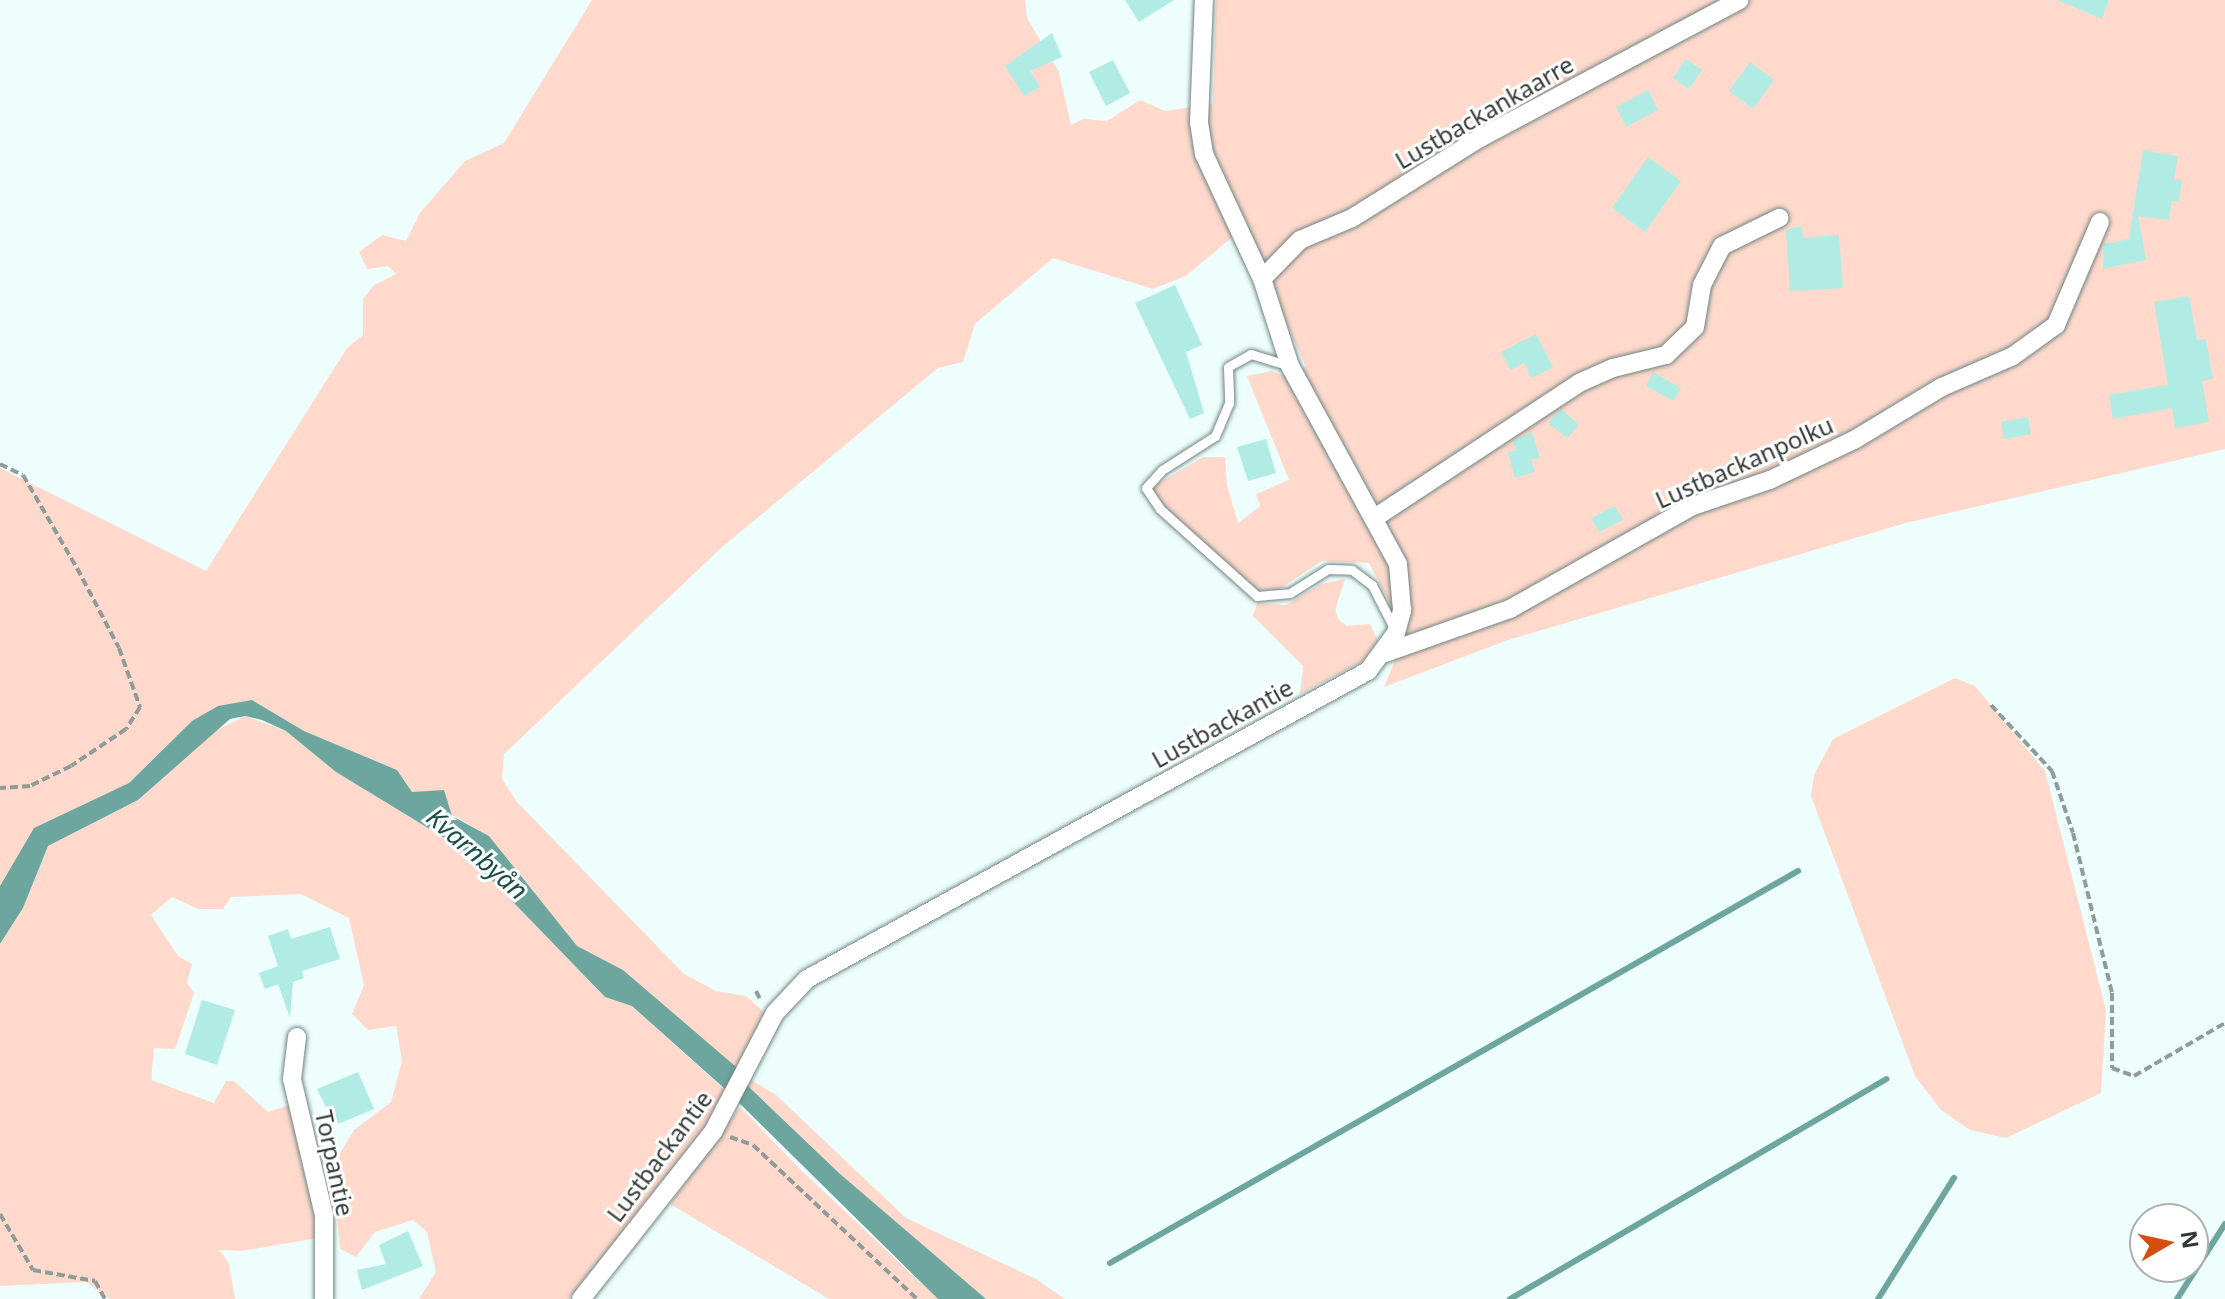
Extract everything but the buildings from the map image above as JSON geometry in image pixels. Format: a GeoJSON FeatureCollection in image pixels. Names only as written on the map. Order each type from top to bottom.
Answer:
{"type":"FeatureCollection","features":[{"type":"Feature","properties":{"kind":"street","name":"Lustbackantie"},"geometry":{"type":"LineString","coordinates":[[581,1299],[713,1132],[775,1013],[807,979],[1368,671],[1385,653],[1396,633],[1402,610],[1398,564],[1376,517],[1290,366],[1262,279],[1204,154],[1199,122],[1204,0]]}},
{"type":"Feature","properties":{"kind":"street","name":"Lustbackankaarre"},"geometry":{"type":"LineString","coordinates":[[1262,279],[1300,240],[1352,218],[1480,138],[1740,0]]}},
{"type":"Feature","properties":{"kind":"street"},"geometry":{"type":"LineString","coordinates":[[1376,517],[1579,383],[1613,368],[1666,355],[1695,327],[1702,285],[1722,246],[1779,218]]}},
{"type":"Feature","properties":{"kind":"street","name":"Lustbackanpolku"},"geometry":{"type":"LineString","coordinates":[[1385,653],[1510,609],[1693,506],[1770,480],[1854,440],[1942,387],[2013,356],[2056,325],[2100,222]]}},
{"type":"Feature","properties":{"kind":"street","name":"Torpantie"},"geometry":{"type":"LineString","coordinates":[[297,1037],[292,1079],[324,1215],[324,1299]]}},
{"type":"Feature","properties":{"kind":"lane"},"geometry":{"type":"LineString","coordinates":[[1290,366],[1251,354],[1228,367],[1229,403],[1215,436],[1162,470],[1146,488],[1160,509],[1257,596],[1290,593],[1328,569],[1352,570],[1372,585],[1396,633]]}},
{"type":"Feature","properties":{"kind":"path"},"geometry":{"type":"LineString","coordinates":[[0,464],[23,475],[119,648],[140,707],[126,729],[71,766],[30,786],[0,788]]}},
{"type":"Feature","properties":{"kind":"path"},"geometry":{"type":"LineString","coordinates":[[1991,705],[2052,771],[2073,833],[2112,993],[2112,1068],[2134,1076],[2225,1023]]}},
{"type":"Feature","properties":{"kind":"path"},"geometry":{"type":"LineString","coordinates":[[713,1132],[753,1145],[917,1299]]}},
{"type":"Feature","properties":{"kind":"path"},"geometry":{"type":"LineString","coordinates":[[0,1214],[33,1270],[95,1281],[105,1299]]}},
{"type":"Feature","properties":{"kind":"shaded area"},"geometry":{"type":"Polygon","coordinates":[[[592,0],[1025,0],[1027,18],[1059,72],[1071,125],[1083,119],[1107,121],[1140,100],[1165,111],[1213,104],[1216,0],[2225,0],[2225,449],[1906,523],[1508,640],[1384,687],[1406,634],[1369,563],[1322,561],[1278,590],[1259,590],[1215,558],[1155,496],[1154,486],[1203,457],[1225,457],[1227,485],[1238,523],[1260,506],[1256,494],[1289,480],[1247,376],[1271,371],[1288,377],[1306,367],[1243,228],[1186,276],[1153,289],[1053,258],[975,324],[963,362],[938,368],[721,548],[504,754],[502,779],[517,802],[684,974],[716,991],[746,996],[768,1016],[740,1073],[623,970],[577,947],[489,836],[412,792],[397,770],[304,731],[252,700],[192,721],[129,783],[35,828],[0,886],[0,468],[206,571],[347,348],[363,335],[363,299],[373,286],[396,274],[388,266],[367,269],[359,252],[382,235],[406,241],[420,213],[465,161],[504,143],[592,0]]]}},
{"type":"Feature","properties":{"kind":"shaded area"},"geometry":{"type":"Polygon","coordinates":[[[1345,579],[1335,610],[1339,620],[1347,626],[1370,624],[1379,643],[1361,662],[1300,694],[1303,666],[1253,616],[1257,603],[1286,605],[1321,584],[1345,579]]]}},
{"type":"Feature","properties":{"kind":"shaded area"},"geometry":{"type":"Polygon","coordinates":[[[1955,678],[1975,686],[2045,771],[2106,1010],[2101,1093],[2006,1138],[1970,1130],[1941,1110],[1915,1076],[1811,796],[1814,775],[1833,739],[1955,678]]]}},
{"type":"Feature","properties":{"kind":"shaded area"},"geometry":{"type":"Polygon","coordinates":[[[245,716],[286,731],[336,772],[461,848],[605,997],[632,1006],[727,1092],[711,1120],[569,1299],[419,1299],[436,1272],[427,1232],[413,1220],[375,1232],[356,1257],[340,1249],[334,1176],[337,1158],[354,1130],[391,1102],[402,1061],[396,1026],[368,1030],[352,1014],[364,985],[349,918],[301,894],[231,897],[223,909],[198,909],[172,897],[151,915],[178,956],[192,964],[187,983],[194,993],[175,1049],[154,1048],[151,1080],[214,1103],[226,1081],[234,1081],[268,1112],[292,1104],[314,1190],[318,1238],[242,1251],[219,1250],[229,1263],[235,1299],[110,1299],[86,1282],[0,1286],[0,944],[23,908],[48,846],[138,800],[211,733],[245,716]]]}},
{"type":"Feature","properties":{"kind":"shaded area"},"geometry":{"type":"Polygon","coordinates":[[[751,1080],[775,1094],[906,1218],[1036,1279],[1065,1299],[986,1299],[839,1173],[748,1086],[751,1080]]]}},
{"type":"Feature","properties":{"kind":"shaded area"},"geometry":{"type":"Polygon","coordinates":[[[740,1107],[800,1169],[938,1299],[829,1299],[670,1204],[740,1107]]]}},
{"type":"Feature","properties":{"kind":"water","name":"Kvarnbyån"},"geometry":{"type":"Polygon","coordinates":[[[252,700],[304,731],[397,770],[412,792],[444,790],[452,816],[489,836],[577,946],[623,970],[735,1066],[748,1086],[839,1173],[986,1299],[938,1299],[725,1089],[632,1006],[605,997],[461,848],[336,772],[286,731],[262,720],[245,716],[230,719],[138,800],[48,846],[23,908],[0,944],[0,886],[34,828],[129,783],[192,721],[218,706],[252,700]]]}},
{"type":"Feature","properties":{"kind":"waterway"},"geometry":{"type":"LineString","coordinates":[[1110,1263],[1798,871]]}},
{"type":"Feature","properties":{"kind":"waterway"},"geometry":{"type":"LineString","coordinates":[[1510,1299],[1886,1079]]}},
{"type":"Feature","properties":{"kind":"waterway"},"geometry":{"type":"LineString","coordinates":[[1878,1299],[1954,1178]]}},
{"type":"Feature","properties":{"kind":"waterway"},"geometry":{"type":"LineString","coordinates":[[2177,1299],[2225,1224]]}}]}
